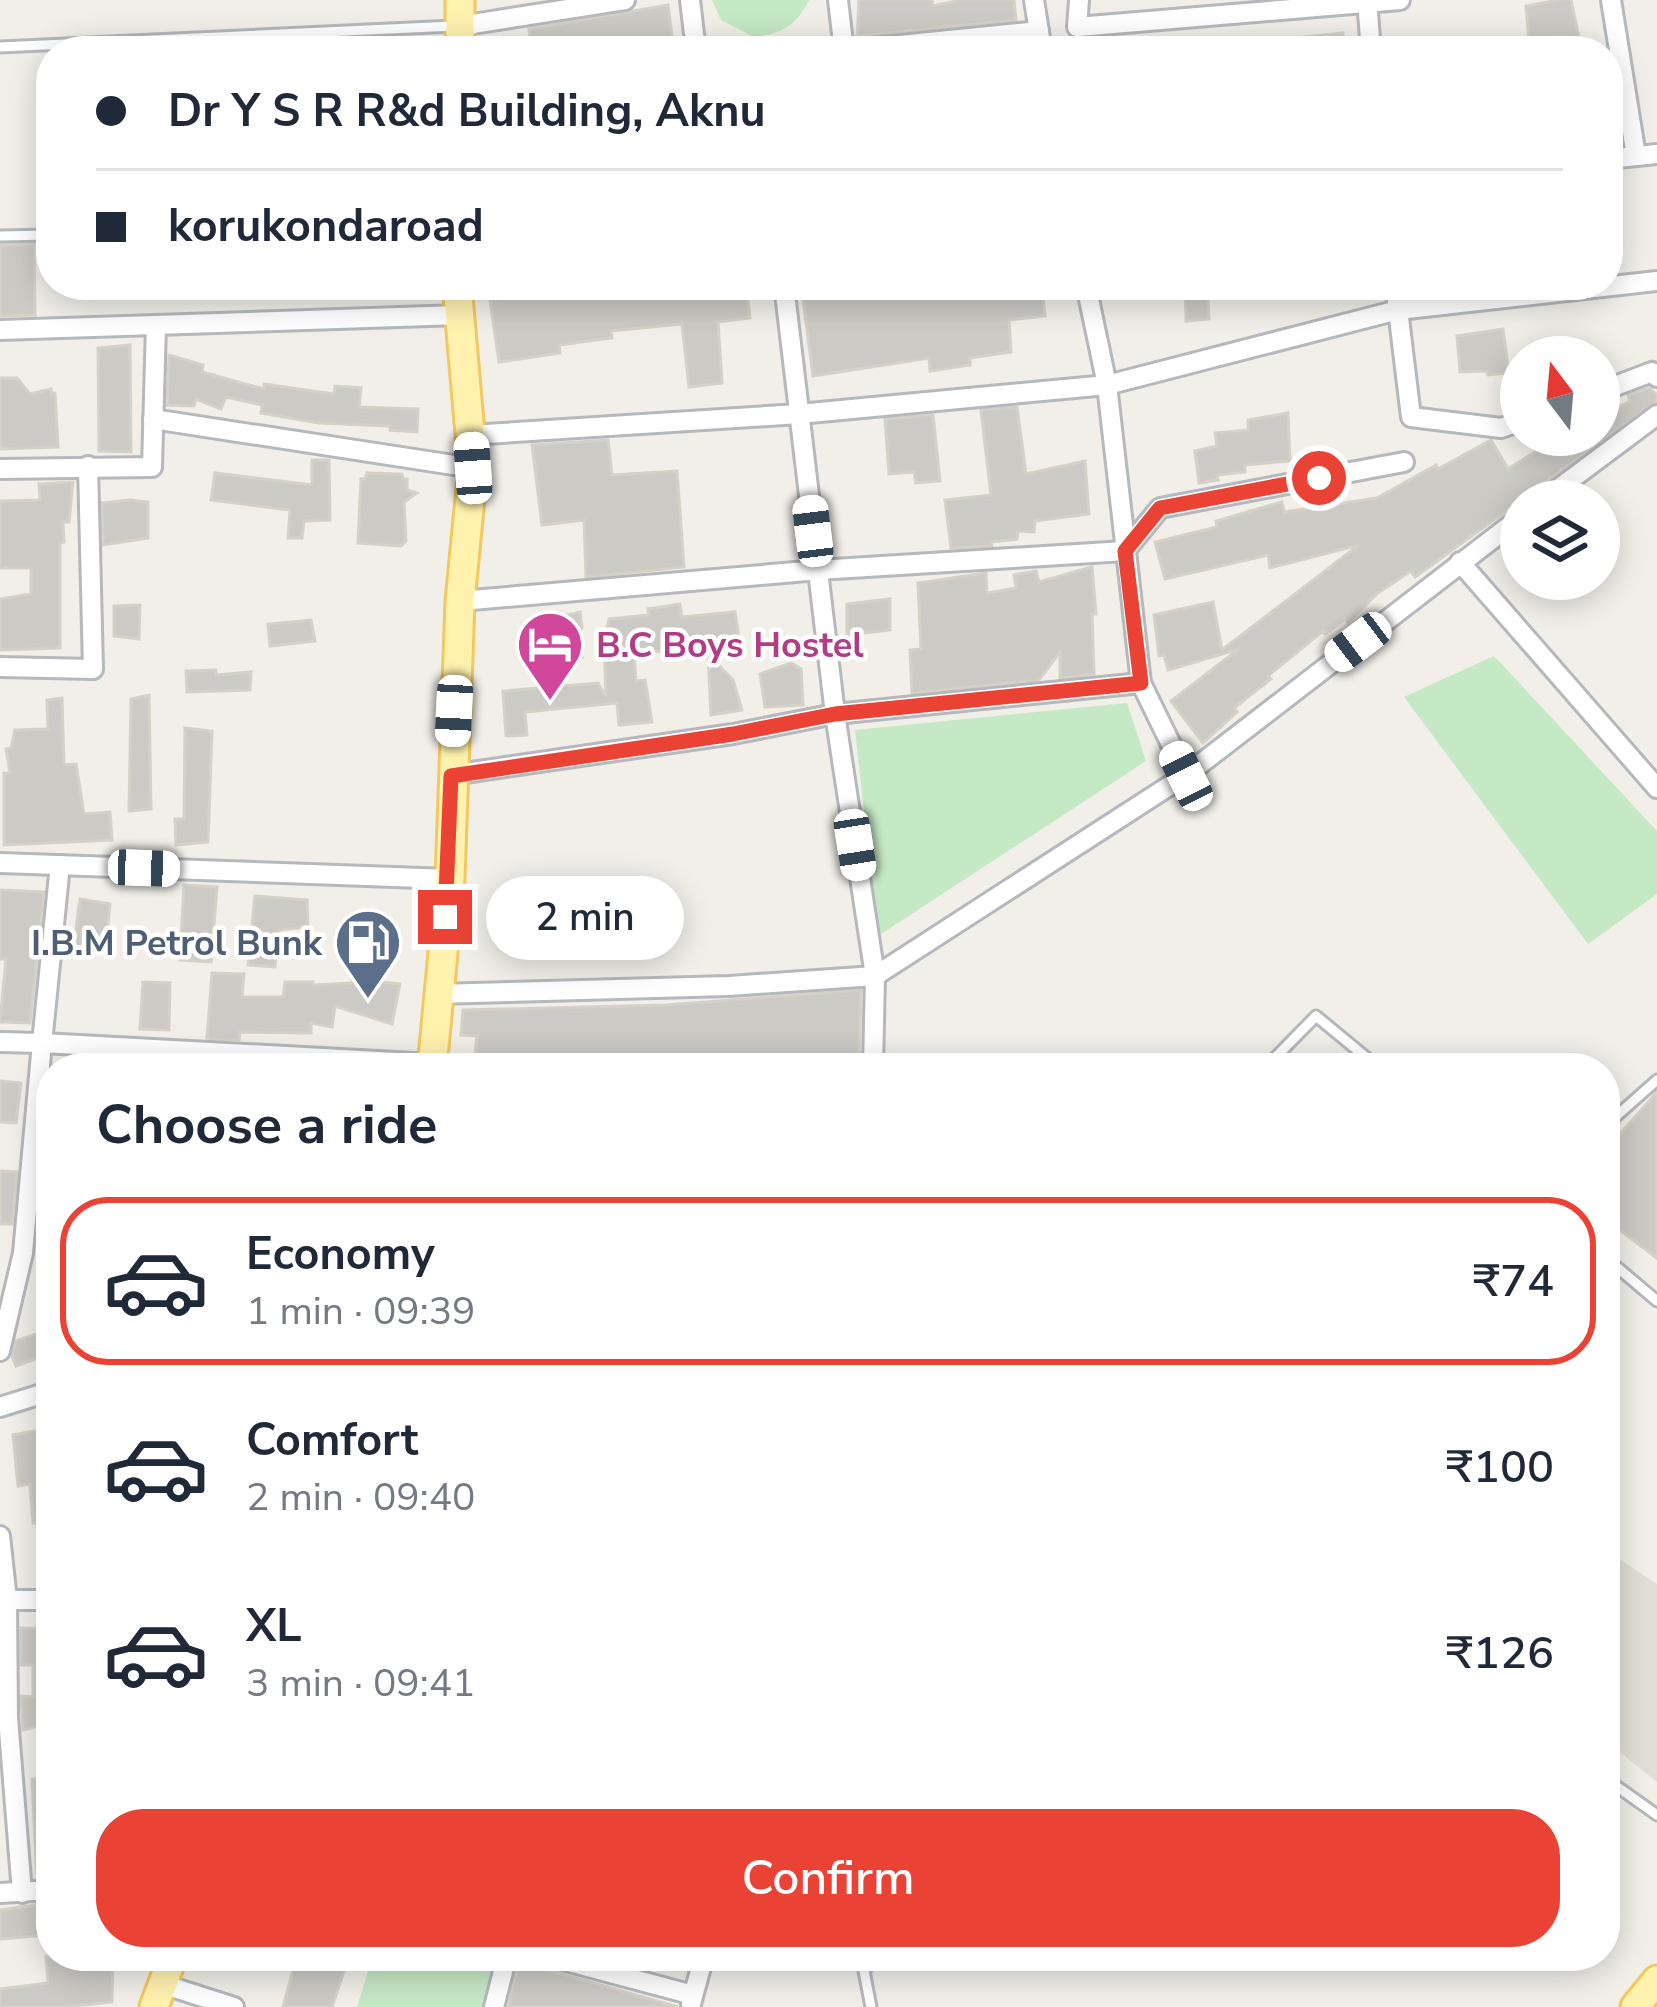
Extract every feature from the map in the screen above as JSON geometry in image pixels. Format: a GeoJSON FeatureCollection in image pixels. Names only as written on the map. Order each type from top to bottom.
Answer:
{"type":"FeatureCollection","features":[{"type":"Feature","properties":{"kind":"main road"},"geometry":{"type":"LineString","coordinates":[[434,1053],[449,879],[460,601],[473,468],[458,300]]}},
{"type":"Feature","properties":{"kind":"main road"},"geometry":{"type":"LineString","coordinates":[[1635,2007],[1657,1980]]}},
{"type":"Feature","properties":{"kind":"street"},"geometry":{"type":"LineString","coordinates":[[460,26],[625,0]]}},
{"type":"Feature","properties":{"kind":"street"},"geometry":{"type":"LineString","coordinates":[[690,0],[694,36]]}},
{"type":"Feature","properties":{"kind":"street"},"geometry":{"type":"LineString","coordinates":[[838,0],[841,36]]}},
{"type":"Feature","properties":{"kind":"street"},"geometry":{"type":"LineString","coordinates":[[1034,0],[1039,36]]}},
{"type":"Feature","properties":{"kind":"street"},"geometry":{"type":"LineString","coordinates":[[1079,0],[1077,27],[1400,0]]}},
{"type":"Feature","properties":{"kind":"street"},"geometry":{"type":"LineString","coordinates":[[1611,0],[1617,36]]}},
{"type":"Feature","properties":{"kind":"street"},"geometry":{"type":"LineString","coordinates":[[1367,2],[1370,36]]}},
{"type":"Feature","properties":{"kind":"street"},"geometry":{"type":"LineString","coordinates":[[1623,75],[1636,156]]}},
{"type":"Feature","properties":{"kind":"street"},"geometry":{"type":"LineString","coordinates":[[1623,157],[1657,154]]}},
{"type":"Feature","properties":{"kind":"street"},"geometry":{"type":"LineString","coordinates":[[1623,285],[1657,281]]}},
{"type":"Feature","properties":{"kind":"street"},"geometry":{"type":"LineString","coordinates":[[786,300],[835,714],[875,976],[873,1053]]}},
{"type":"Feature","properties":{"kind":"street"},"geometry":{"type":"LineString","coordinates":[[1089,300],[1107,385],[1141,683],[1186,776]]}},
{"type":"Feature","properties":{"kind":"street"},"geometry":{"type":"LineString","coordinates":[[1397,300],[1411,417],[1500,428]]}},
{"type":"Feature","properties":{"kind":"street"},"geometry":{"type":"LineString","coordinates":[[470,434],[799,414],[1107,385],[1398,310],[1487,300]]}},
{"type":"Feature","properties":{"kind":"street"},"geometry":{"type":"LineString","coordinates":[[0,330],[460,315]]}},
{"type":"Feature","properties":{"kind":"street"},"geometry":{"type":"LineString","coordinates":[[0,469],[152,467],[156,325]]}},
{"type":"Feature","properties":{"kind":"street"},"geometry":{"type":"LineString","coordinates":[[1620,384],[1652,372],[1657,377]]}},
{"type":"Feature","properties":{"kind":"street"},"geometry":{"type":"LineString","coordinates":[[1570,480],[1657,415]]}},
{"type":"Feature","properties":{"kind":"street"},"geometry":{"type":"LineString","coordinates":[[154,419],[473,468]]}},
{"type":"Feature","properties":{"kind":"street"},"geometry":{"type":"LineString","coordinates":[[460,601],[818,570],[1125,551],[1160,508],[1404,461]]}},
{"type":"Feature","properties":{"kind":"street"},"geometry":{"type":"LineString","coordinates":[[0,667],[93,669],[88,466]]}},
{"type":"Feature","properties":{"kind":"street"},"geometry":{"type":"LineString","coordinates":[[436,994],[729,986],[875,976],[1186,776],[1500,532]]}},
{"type":"Feature","properties":{"kind":"street"},"geometry":{"type":"LineString","coordinates":[[1460,562],[1657,788]]}},
{"type":"Feature","properties":{"kind":"street"},"geometry":{"type":"LineString","coordinates":[[451,776],[835,714],[1141,683]]}},
{"type":"Feature","properties":{"kind":"street"},"geometry":{"type":"LineString","coordinates":[[0,862],[449,879]]}},
{"type":"Feature","properties":{"kind":"street"},"geometry":{"type":"LineString","coordinates":[[41,1053],[60,865]]}},
{"type":"Feature","properties":{"kind":"street"},"geometry":{"type":"LineString","coordinates":[[0,1042],[212,1053]]}},
{"type":"Feature","properties":{"kind":"street"},"geometry":{"type":"LineString","coordinates":[[0,1351],[23,1253],[36,1109]]}},
{"type":"Feature","properties":{"kind":"street"},"geometry":{"type":"LineString","coordinates":[[0,1250],[23,1253]]}},
{"type":"Feature","properties":{"kind":"street"},"geometry":{"type":"LineString","coordinates":[[0,1407],[36,1396]]}},
{"type":"Feature","properties":{"kind":"street"},"geometry":{"type":"LineString","coordinates":[[0,1536],[22,1893]]}},
{"type":"Feature","properties":{"kind":"street"},"geometry":{"type":"LineString","coordinates":[[4,1600],[36,1600]]}},
{"type":"Feature","properties":{"kind":"street"},"geometry":{"type":"LineString","coordinates":[[0,1893],[36,1892]]}},
{"type":"Feature","properties":{"kind":"street"},"geometry":{"type":"LineString","coordinates":[[494,2007],[503,1971]]}},
{"type":"Feature","properties":{"kind":"street"},"geometry":{"type":"LineString","coordinates":[[595,1971],[692,2001],[700,1971]]}},
{"type":"Feature","properties":{"kind":"street"},"geometry":{"type":"LineString","coordinates":[[158,1996],[234,2007]]}},
{"type":"Feature","properties":{"kind":"lane"},"geometry":{"type":"LineString","coordinates":[[302,36],[460,26]]}},
{"type":"Feature","properties":{"kind":"lane"},"geometry":{"type":"LineString","coordinates":[[0,47],[36,47]]}},
{"type":"Feature","properties":{"kind":"lane"},"geometry":{"type":"LineString","coordinates":[[0,236],[36,235]]}},
{"type":"Feature","properties":{"kind":"lane"},"geometry":{"type":"LineString","coordinates":[[1280,1053],[1316,1016],[1360,1053]]}},
{"type":"Feature","properties":{"kind":"lane"},"geometry":{"type":"LineString","coordinates":[[1620,1113],[1657,1080]]}},
{"type":"Feature","properties":{"kind":"lane"},"geometry":{"type":"LineString","coordinates":[[1620,1269],[1657,1300]]}},
{"type":"Feature","properties":{"kind":"lane"},"geometry":{"type":"LineString","coordinates":[[1620,1789],[1657,1815]]}},
{"type":"Feature","properties":{"kind":"lane"},"geometry":{"type":"LineString","coordinates":[[865,1971],[871,2007]]}},
{"type":"Feature","properties":{"kind":"shaded area"},"geometry":{"type":"Polygon","coordinates":[[[1620,1559],[1657,1584],[1657,1782],[1620,1752],[1620,1559]]]}},
{"type":"Feature","properties":{"kind":"green space"},"geometry":{"type":"Polygon","coordinates":[[[712,0],[809,0],[788,27],[773,33],[752,36],[721,20],[712,0]]]}},
{"type":"Feature","properties":{"kind":"green space"},"geometry":{"type":"Polygon","coordinates":[[[1494,656],[1657,831],[1657,894],[1588,944],[1404,697],[1494,656]]]}},
{"type":"Feature","properties":{"kind":"green space"},"geometry":{"type":"Polygon","coordinates":[[[1127,703],[1146,761],[878,936],[855,730],[1127,703]]]}},
{"type":"Feature","properties":{"kind":"green space"},"geometry":{"type":"Polygon","coordinates":[[[368,1971],[493,1971],[484,2007],[357,2007],[368,1971]]]}},
{"type":"Feature","properties":{"kind":"building"},"geometry":{"type":"Polygon","coordinates":[[[859,0],[932,0],[933,6],[960,0],[1014,0],[1016,20],[857,36],[859,0]]]}},
{"type":"Feature","properties":{"kind":"building"},"geometry":{"type":"Polygon","coordinates":[[[1571,0],[1579,36],[1529,36],[1526,6],[1571,0]]]}},
{"type":"Feature","properties":{"kind":"building"},"geometry":{"type":"Polygon","coordinates":[[[668,5],[672,36],[530,36],[529,29],[668,5]]]}},
{"type":"Feature","properties":{"kind":"building"},"geometry":{"type":"Polygon","coordinates":[[[34,244],[35,315],[0,316],[0,245],[34,244]]]}},
{"type":"Feature","properties":{"kind":"building"},"geometry":{"type":"Polygon","coordinates":[[[490,300],[748,300],[750,318],[718,322],[722,383],[689,387],[682,324],[611,331],[612,338],[559,345],[560,353],[499,362],[490,300]]]}},
{"type":"Feature","properties":{"kind":"building"},"geometry":{"type":"Polygon","coordinates":[[[803,300],[1043,300],[1045,316],[1009,320],[1011,352],[930,371],[929,358],[813,376],[803,300]]]}},
{"type":"Feature","properties":{"kind":"building"},"geometry":{"type":"Polygon","coordinates":[[[1185,300],[1208,300],[1209,319],[1186,321],[1185,300]]]}},
{"type":"Feature","properties":{"kind":"building"},"geometry":{"type":"Polygon","coordinates":[[[1503,329],[1500,374],[1460,372],[1457,336],[1503,329]]]}},
{"type":"Feature","properties":{"kind":"building"},"geometry":{"type":"Polygon","coordinates":[[[130,345],[131,452],[99,451],[98,348],[130,345]]]}},
{"type":"Feature","properties":{"kind":"building"},"geometry":{"type":"Polygon","coordinates":[[[169,355],[203,365],[202,372],[264,389],[264,384],[334,394],[335,386],[361,388],[359,407],[418,409],[417,432],[261,413],[262,405],[226,397],[221,409],[196,399],[194,406],[167,405],[169,355]]]}},
{"type":"Feature","properties":{"kind":"building"},"geometry":{"type":"Polygon","coordinates":[[[0,378],[17,378],[30,394],[51,389],[55,393],[58,447],[0,449],[0,378]]]}},
{"type":"Feature","properties":{"kind":"building"},"geometry":{"type":"Polygon","coordinates":[[[1649,388],[1657,402],[1620,428],[1620,407],[1630,401],[1628,395],[1649,388]]]}},
{"type":"Feature","properties":{"kind":"building"},"geometry":{"type":"Polygon","coordinates":[[[1017,407],[1026,474],[1085,461],[1089,514],[1035,521],[1034,532],[1018,531],[1017,539],[991,542],[992,546],[951,548],[945,500],[991,495],[981,410],[1017,407]]]}},
{"type":"Feature","properties":{"kind":"building"},"geometry":{"type":"Polygon","coordinates":[[[1288,413],[1290,461],[1245,465],[1245,472],[1199,483],[1195,451],[1217,446],[1215,433],[1248,430],[1248,420],[1288,413]]]}},
{"type":"Feature","properties":{"kind":"building"},"geometry":{"type":"Polygon","coordinates":[[[933,415],[940,481],[916,483],[914,472],[889,474],[885,419],[933,415]]]}},
{"type":"Feature","properties":{"kind":"building"},"geometry":{"type":"Polygon","coordinates":[[[608,440],[612,475],[677,471],[684,567],[586,577],[584,520],[542,525],[532,445],[608,440]]]}},
{"type":"Feature","properties":{"kind":"building"},"geometry":{"type":"Polygon","coordinates":[[[1491,440],[1508,469],[1528,456],[1582,456],[1548,480],[1500,480],[1500,515],[1415,577],[1411,571],[1378,593],[1348,622],[1345,619],[1323,631],[1268,676],[1271,679],[1234,708],[1237,712],[1203,743],[1171,701],[1239,649],[1168,670],[1164,655],[1159,656],[1154,615],[1213,602],[1222,650],[1359,545],[1270,568],[1268,555],[1165,579],[1155,542],[1217,527],[1216,521],[1282,502],[1284,512],[1377,498],[1491,440]]]}},
{"type":"Feature","properties":{"kind":"building"},"geometry":{"type":"Polygon","coordinates":[[[312,460],[329,460],[330,520],[304,521],[302,538],[288,538],[290,510],[211,500],[215,473],[312,485],[312,460]]]}},
{"type":"Feature","properties":{"kind":"building"},"geometry":{"type":"Polygon","coordinates":[[[367,473],[402,474],[407,490],[417,493],[404,502],[406,541],[401,546],[358,543],[361,479],[367,473]]]}},
{"type":"Feature","properties":{"kind":"building"},"geometry":{"type":"Polygon","coordinates":[[[73,482],[69,522],[63,522],[64,542],[60,543],[60,648],[0,650],[0,599],[31,594],[31,568],[0,568],[0,501],[40,500],[39,484],[73,482]]]}},
{"type":"Feature","properties":{"kind":"building"},"geometry":{"type":"Polygon","coordinates":[[[148,502],[148,538],[103,545],[102,503],[148,502]]]}},
{"type":"Feature","properties":{"kind":"building"},"geometry":{"type":"Polygon","coordinates":[[[1092,567],[1094,674],[1060,678],[1060,652],[1039,680],[912,693],[910,650],[921,649],[918,583],[986,573],[987,593],[1016,588],[1014,575],[1036,571],[1039,582],[1092,567]]]}},
{"type":"Feature","properties":{"kind":"building"},"geometry":{"type":"Polygon","coordinates":[[[890,599],[890,630],[847,635],[847,604],[890,599]]]}},
{"type":"Feature","properties":{"kind":"building"},"geometry":{"type":"Polygon","coordinates":[[[680,604],[682,617],[735,612],[741,651],[634,653],[636,681],[645,680],[652,722],[619,725],[617,703],[525,712],[527,735],[506,736],[503,691],[598,683],[606,697],[604,642],[609,619],[649,615],[648,609],[680,604]]]}},
{"type":"Feature","properties":{"kind":"building"},"geometry":{"type":"Polygon","coordinates":[[[140,605],[139,639],[114,636],[114,606],[140,605]]]}},
{"type":"Feature","properties":{"kind":"building"},"geometry":{"type":"Polygon","coordinates":[[[580,612],[582,627],[575,644],[582,657],[559,657],[558,647],[552,647],[550,629],[555,618],[580,612]]]}},
{"type":"Feature","properties":{"kind":"building"},"geometry":{"type":"Polygon","coordinates":[[[311,620],[315,641],[270,646],[268,624],[311,620]]]}},
{"type":"Feature","properties":{"kind":"building"},"geometry":{"type":"Polygon","coordinates":[[[708,654],[733,680],[742,710],[711,715],[708,654]]]}},
{"type":"Feature","properties":{"kind":"building"},"geometry":{"type":"Polygon","coordinates":[[[791,663],[801,669],[803,705],[765,707],[760,674],[791,663]]]}},
{"type":"Feature","properties":{"kind":"building"},"geometry":{"type":"Polygon","coordinates":[[[216,670],[216,675],[251,672],[250,690],[187,692],[186,671],[216,670]]]}},
{"type":"Feature","properties":{"kind":"building"},"geometry":{"type":"Polygon","coordinates":[[[149,695],[151,809],[129,811],[131,699],[149,695]]]}},
{"type":"Feature","properties":{"kind":"building"},"geometry":{"type":"Polygon","coordinates":[[[62,698],[64,765],[76,764],[84,814],[110,812],[112,840],[4,845],[4,773],[10,773],[6,749],[11,748],[15,730],[48,729],[47,700],[62,698]]]}},
{"type":"Feature","properties":{"kind":"building"},"geometry":{"type":"Polygon","coordinates":[[[185,728],[212,731],[208,842],[176,845],[175,819],[184,819],[185,728]]]}},
{"type":"Feature","properties":{"kind":"building"},"geometry":{"type":"Polygon","coordinates":[[[184,885],[217,887],[211,962],[180,960],[184,885]]]}},
{"type":"Feature","properties":{"kind":"building"},"geometry":{"type":"Polygon","coordinates":[[[0,890],[44,892],[30,1023],[0,1022],[6,959],[0,959],[0,890]]]}},
{"type":"Feature","properties":{"kind":"building"},"geometry":{"type":"Polygon","coordinates":[[[255,896],[307,900],[308,927],[279,930],[275,967],[248,965],[255,896]]]}},
{"type":"Feature","properties":{"kind":"building"},"geometry":{"type":"Polygon","coordinates":[[[80,899],[110,904],[105,952],[73,950],[80,899]]]}},
{"type":"Feature","properties":{"kind":"building"},"geometry":{"type":"Polygon","coordinates":[[[212,973],[244,974],[242,997],[283,997],[285,982],[313,985],[352,983],[353,979],[400,984],[392,1024],[335,1006],[332,1027],[311,1023],[311,1033],[240,1032],[239,1040],[210,1039],[212,973]]]}},
{"type":"Feature","properties":{"kind":"building"},"geometry":{"type":"Polygon","coordinates":[[[143,982],[170,983],[169,1030],[140,1029],[143,982]]]}},
{"type":"Feature","properties":{"kind":"building"},"geometry":{"type":"Polygon","coordinates":[[[861,990],[859,1053],[475,1053],[477,1036],[461,1035],[463,1010],[666,1005],[861,990]]]}},
{"type":"Feature","properties":{"kind":"building"},"geometry":{"type":"Polygon","coordinates":[[[0,1081],[21,1083],[16,1123],[0,1122],[0,1081]]]}},
{"type":"Feature","properties":{"kind":"building"},"geometry":{"type":"Polygon","coordinates":[[[1657,1092],[1657,1258],[1620,1230],[1620,1134],[1657,1092]]]}},
{"type":"Feature","properties":{"kind":"building"},"geometry":{"type":"Polygon","coordinates":[[[0,1171],[17,1172],[12,1224],[0,1224],[0,1171]]]}},
{"type":"Feature","properties":{"kind":"building"},"geometry":{"type":"Polygon","coordinates":[[[36,1334],[36,1359],[16,1366],[12,1356],[16,1341],[36,1334]]]}},
{"type":"Feature","properties":{"kind":"building"},"geometry":{"type":"Polygon","coordinates":[[[36,1431],[36,1522],[30,1484],[18,1486],[13,1435],[36,1431]]]}},
{"type":"Feature","properties":{"kind":"building"},"geometry":{"type":"Polygon","coordinates":[[[21,1628],[36,1628],[36,1726],[23,1730],[21,1696],[33,1697],[33,1665],[21,1665],[21,1628]]]}},
{"type":"Feature","properties":{"kind":"building"},"geometry":{"type":"Polygon","coordinates":[[[32,1779],[36,1779],[36,1857],[32,1779]]]}},
{"type":"Feature","properties":{"kind":"building"},"geometry":{"type":"Polygon","coordinates":[[[36,1905],[36,1936],[0,1939],[0,1910],[36,1905]]]}},
{"type":"Feature","properties":{"kind":"building"},"geometry":{"type":"Polygon","coordinates":[[[47,1971],[113,1971],[112,2002],[0,2007],[0,1989],[48,1983],[47,1971]]]}},
{"type":"Feature","properties":{"kind":"building"},"geometry":{"type":"Polygon","coordinates":[[[293,1971],[344,1971],[332,2007],[283,2007],[293,1971]]]}},
{"type":"Feature","properties":{"kind":"building"},"geometry":{"type":"Polygon","coordinates":[[[516,1971],[551,1971],[678,2007],[508,2007],[516,1971]]]}},
{"type":"Feature","properties":{"kind":"place","name":"B.C Boys Hostel"},"geometry":{"type":"Point","coordinates":[550,703]}},
{"type":"Feature","properties":{"kind":"place","name":"I.B.M Petrol Bunk"},"geometry":{"type":"Point","coordinates":[368,1001]}},
{"type":"Feature","properties":{"kind":"route"},"geometry":{"type":"LineString","coordinates":[[445,917],[451,776],[835,714],[1141,683],[1125,551],[1160,508],[1319,478]]}}]}
